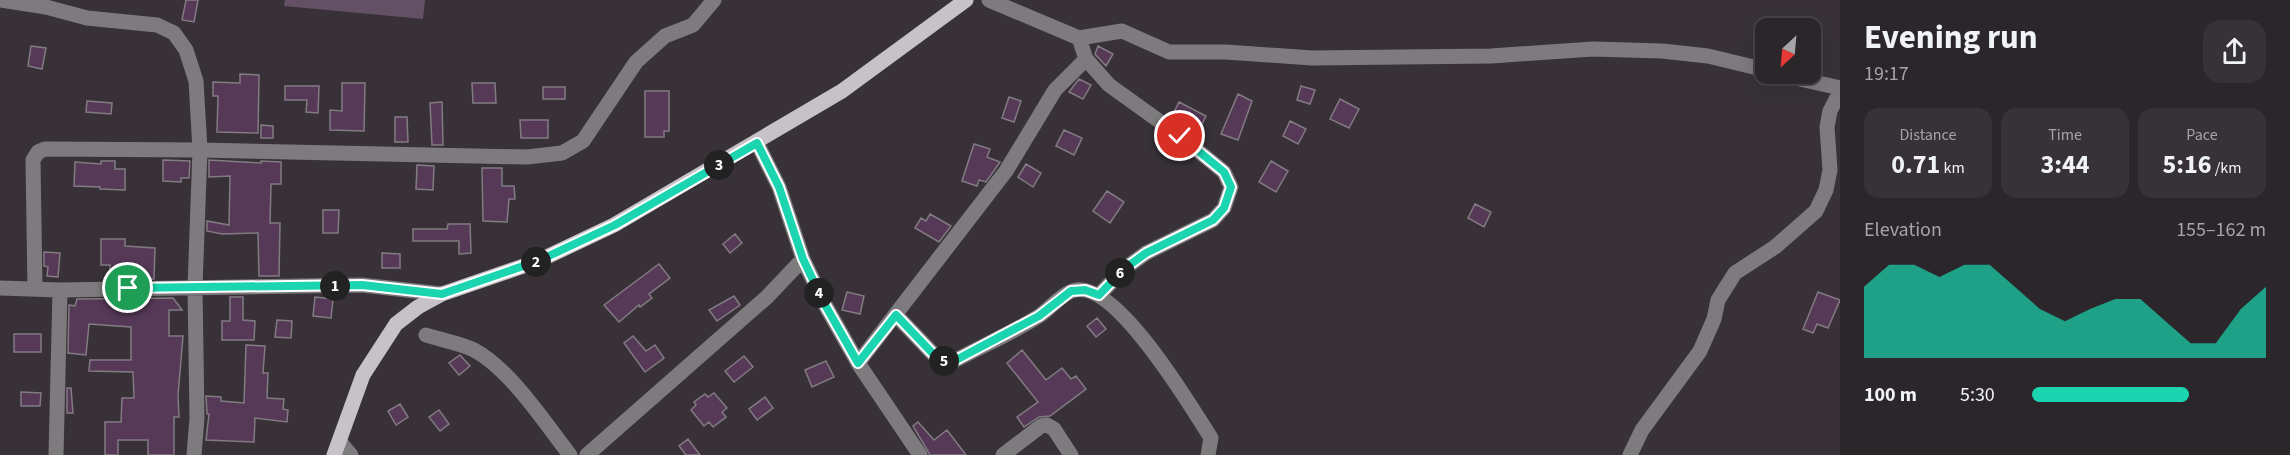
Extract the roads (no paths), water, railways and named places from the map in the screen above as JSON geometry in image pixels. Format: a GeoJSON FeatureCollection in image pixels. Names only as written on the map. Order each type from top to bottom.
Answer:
{"type":"FeatureCollection","features":[{"type":"Feature","properties":{"kind":"main road"},"geometry":{"type":"LineString","coordinates":[[337,448],[363,375],[396,324],[418,307],[442,294],[538,261],[615,225],[842,91],[966,0]]}},
{"type":"Feature","properties":{"kind":"street"},"geometry":{"type":"LineString","coordinates":[[0,0],[47,3],[87,18],[157,25],[174,33],[186,50],[196,81],[200,150],[195,287],[197,418],[194,455]]}},
{"type":"Feature","properties":{"kind":"street"},"geometry":{"type":"LineString","coordinates":[[35,290],[33,160],[38,152],[45,149],[527,157],[562,153],[583,141],[636,62],[665,36],[693,25],[714,0]]}},
{"type":"Feature","properties":{"kind":"street"},"geometry":{"type":"LineString","coordinates":[[988,0],[1079,38],[1122,31],[1169,52],[1226,52],[1312,58],[1491,56],[1593,49],[1662,51],[1708,56],[1755,67]]}},
{"type":"Feature","properties":{"kind":"street"},"geometry":{"type":"LineString","coordinates":[[1079,38],[1086,59],[1109,85],[1180,136],[1224,172],[1231,187],[1224,208],[1213,220],[1146,253],[1124,269],[1099,295]]}},
{"type":"Feature","properties":{"kind":"street"},"geometry":{"type":"LineString","coordinates":[[858,363],[1006,171],[1055,90],[1086,59]]}},
{"type":"Feature","properties":{"kind":"street"},"geometry":{"type":"LineString","coordinates":[[1630,455],[1642,430],[1700,351],[1714,319],[1718,300],[1735,273],[1775,247],[1816,211],[1826,190],[1830,170],[1827,127],[1830,111],[1840,90],[1817,84]]}},
{"type":"Feature","properties":{"kind":"street"},"geometry":{"type":"LineString","coordinates":[[757,143],[779,187],[803,259],[824,303],[858,363],[920,455]]}},
{"type":"Feature","properties":{"kind":"street"},"geometry":{"type":"LineString","coordinates":[[587,455],[767,297],[803,259]]}},
{"type":"Feature","properties":{"kind":"street"},"geometry":{"type":"LineString","coordinates":[[0,288],[60,290],[362,285],[442,294]]}},
{"type":"Feature","properties":{"kind":"street"},"geometry":{"type":"LineString","coordinates":[[57,455],[60,290]]}},
{"type":"Feature","properties":{"kind":"street"},"geometry":{"type":"LineString","coordinates":[[896,315],[937,358],[945,362],[954,361],[1039,316],[1071,291],[1085,290],[1099,295],[1113,305],[1142,336],[1188,402],[1211,438],[1208,455]]}},
{"type":"Feature","properties":{"kind":"street"},"geometry":{"type":"LineString","coordinates":[[426,334],[473,350],[494,362],[531,404],[570,455]]}},
{"type":"Feature","properties":{"kind":"street"},"geometry":{"type":"LineString","coordinates":[[1003,455],[1041,426],[1047,425],[1054,429],[1071,455]]}},
{"type":"Feature","properties":{"kind":"street"},"geometry":{"type":"LineString","coordinates":[[337,448],[351,455]]}}]}
